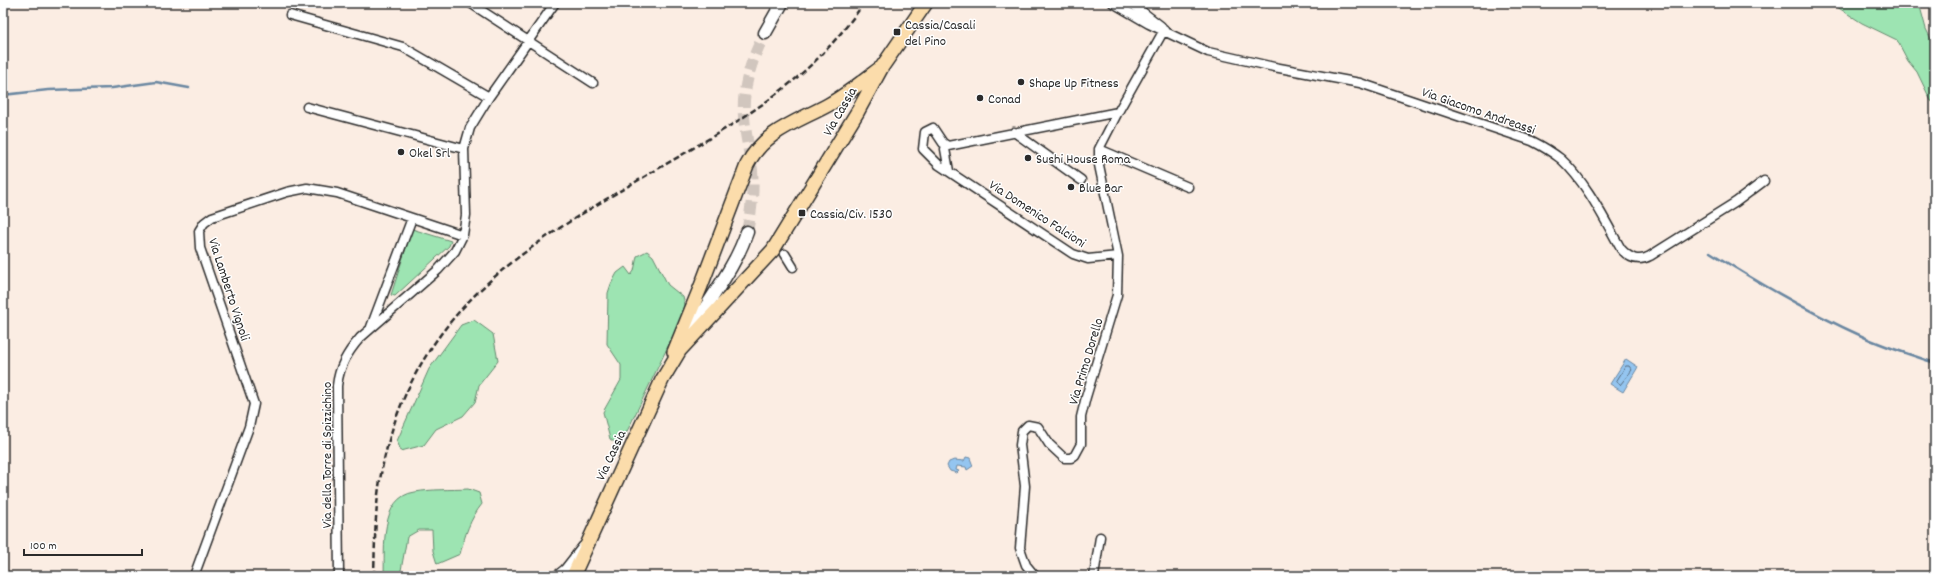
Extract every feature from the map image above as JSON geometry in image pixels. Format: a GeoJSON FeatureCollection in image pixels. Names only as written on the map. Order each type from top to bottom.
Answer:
{"type":"FeatureCollection","features":[{"type":"Feature","properties":{"kind":"main road"},"geometry":{"type":"LineString","coordinates":[[765,33],[782,3]]}},
{"type":"Feature","properties":{"kind":"main road","name":"Via Cassia"},"geometry":{"type":"LineString","coordinates":[[573,576],[662,380],[680,350],[773,250],[858,111],[882,67],[926,3]]}},
{"type":"Feature","properties":{"kind":"main road"},"geometry":{"type":"LineString","coordinates":[[662,380],[702,286],[747,165],[755,151],[776,132],[839,99],[882,67]]}},
{"type":"Feature","properties":{"kind":"main road"},"geometry":{"type":"LineString","coordinates":[[680,350],[699,316],[735,260],[747,232]]}},
{"type":"Feature","properties":{"kind":"street"},"geometry":{"type":"LineString","coordinates":[[470,3],[593,83]]}},
{"type":"Feature","properties":{"kind":"street","name":"Via della Torre di Spizzichino"},"geometry":{"type":"LineString","coordinates":[[339,576],[338,379],[342,365],[348,353],[370,329],[447,262],[455,251],[463,235],[466,207],[464,149],[470,128],[489,97],[555,3]]}},
{"type":"Feature","properties":{"kind":"street","name":"Via Giacomo Andreassi"},"geometry":{"type":"LineString","coordinates":[[1113,3],[1156,27],[1162,34],[1208,52],[1274,67],[1360,83],[1532,141],[1556,155],[1570,169],[1589,196],[1622,250],[1627,255],[1637,260],[1642,260],[1650,256],[1736,202],[1764,181]]}},
{"type":"Feature","properties":{"kind":"street","name":"Via Giacomo Andreassi"},"geometry":{"type":"LineString","coordinates":[[1132,3],[1154,20],[1162,34]]}},
{"type":"Feature","properties":{"kind":"street"},"geometry":{"type":"LineString","coordinates":[[290,15],[403,48],[489,97]]}},
{"type":"Feature","properties":{"kind":"street"},"geometry":{"type":"LineString","coordinates":[[1162,34],[1099,149],[1188,187]]}},
{"type":"Feature","properties":{"kind":"street"},"geometry":{"type":"LineString","coordinates":[[306,107],[464,149]]}},
{"type":"Feature","properties":{"kind":"street"},"geometry":{"type":"LineString","coordinates":[[949,171],[945,149],[948,146],[1118,112]]}},
{"type":"Feature","properties":{"kind":"street","name":"Via Domenico Falcioni"},"geometry":{"type":"LineString","coordinates":[[948,146],[943,143],[933,128],[925,132],[923,149],[939,165],[1073,254],[1088,259],[1118,256]]}},
{"type":"Feature","properties":{"kind":"street"},"geometry":{"type":"LineString","coordinates":[[1014,132],[1082,180]]}},
{"type":"Feature","properties":{"kind":"street","name":"Via Primo Dorello"},"geometry":{"type":"LineString","coordinates":[[1035,576],[1026,565],[1020,548],[1025,486],[1020,445],[1022,431],[1028,425],[1038,427],[1049,444],[1064,458],[1071,458],[1075,455],[1081,444],[1081,417],[1086,397],[1117,295],[1119,282],[1118,256],[1100,165],[1099,149]]}},
{"type":"Feature","properties":{"kind":"street","name":"Via Lamberto Vignoli"},"geometry":{"type":"LineString","coordinates":[[194,576],[249,427],[254,404],[198,242],[201,227],[208,220],[217,215],[287,192],[307,188],[337,193],[463,235]]}},
{"type":"Feature","properties":{"kind":"street"},"geometry":{"type":"LineString","coordinates":[[370,329],[412,218]]}},
{"type":"Feature","properties":{"kind":"street"},"geometry":{"type":"LineString","coordinates":[[785,254],[793,267]]}},
{"type":"Feature","properties":{"kind":"street"},"geometry":{"type":"LineString","coordinates":[[1094,576],[1100,537]]}},
{"type":"Feature","properties":{"kind":"street"},"geometry":{"type":"LineString","coordinates":[[556,576],[588,542]]}},
{"type":"Feature","properties":{"kind":"green space"},"geometry":{"type":"Polygon","coordinates":[[[1825,3],[1919,3],[1926,29],[1933,43],[1931,3],[1935,3],[1935,102],[1931,101],[1917,72],[1908,61],[1897,40],[1862,23],[1834,5],[1825,3]]]}},
{"type":"Feature","properties":{"kind":"green space"},"geometry":{"type":"Polygon","coordinates":[[[412,229],[451,241],[449,246],[395,296],[391,295],[412,229]]]}},
{"type":"Feature","properties":{"kind":"green space"},"geometry":{"type":"Polygon","coordinates":[[[647,251],[653,256],[668,285],[683,297],[685,305],[683,315],[620,446],[610,439],[603,412],[621,380],[621,365],[607,344],[608,293],[617,273],[625,267],[631,275],[634,271],[637,256],[647,251]]]}},
{"type":"Feature","properties":{"kind":"green space"},"geometry":{"type":"Polygon","coordinates":[[[474,320],[493,334],[498,361],[479,385],[475,402],[463,416],[436,429],[424,445],[401,451],[397,441],[429,369],[461,325],[474,320]]]}},
{"type":"Feature","properties":{"kind":"green space"},"geometry":{"type":"Polygon","coordinates":[[[468,489],[479,493],[482,504],[474,515],[468,528],[460,554],[437,564],[433,551],[432,530],[419,530],[407,537],[400,576],[384,576],[386,526],[395,503],[403,496],[415,492],[468,489]]]}},
{"type":"Feature","properties":{"kind":"water"},"geometry":{"type":"Polygon","coordinates":[[[1626,359],[1638,367],[1623,392],[1610,384],[1626,359]]]}},
{"type":"Feature","properties":{"kind":"water"},"geometry":{"type":"Polygon","coordinates":[[[966,457],[970,458],[973,466],[967,470],[966,467],[957,466],[956,470],[959,471],[957,473],[950,471],[947,466],[949,462],[954,460],[964,461],[966,457]]]}},
{"type":"Feature","properties":{"kind":"waterway"},"geometry":{"type":"LineString","coordinates":[[3,95],[48,90],[112,88],[156,82],[189,88]]}},
{"type":"Feature","properties":{"kind":"waterway"},"geometry":{"type":"LineString","coordinates":[[1710,252],[1767,287],[1846,329],[1874,342],[1935,363]]}},
{"type":"Feature","properties":{"kind":"tunnel"},"geometry":{"type":"LineString","coordinates":[[747,232],[752,202],[753,179],[744,105],[746,84],[749,73],[756,52],[765,33]]}},
{"type":"Feature","properties":{"kind":"railway"},"geometry":{"type":"LineString","coordinates":[[374,576],[376,520],[380,478],[401,405],[427,355],[459,312],[496,275],[539,242],[585,212],[737,121],[783,89],[825,51],[845,29],[864,3]]}},
{"type":"Feature","properties":{"kind":"place","name":"Cassia/Casali del Pino"},"geometry":{"type":"Point","coordinates":[897,32]}},
{"type":"Feature","properties":{"kind":"place","name":"Shape Up Fitness"},"geometry":{"type":"Point","coordinates":[1021,82]}},
{"type":"Feature","properties":{"kind":"place","name":"Conad"},"geometry":{"type":"Point","coordinates":[980,98]}},
{"type":"Feature","properties":{"kind":"place","name":"Okel Srl"},"geometry":{"type":"Point","coordinates":[401,152]}},
{"type":"Feature","properties":{"kind":"place","name":"Sushi House Roma"},"geometry":{"type":"Point","coordinates":[1028,158]}},
{"type":"Feature","properties":{"kind":"place","name":"Blue Bar"},"geometry":{"type":"Point","coordinates":[1071,187]}},
{"type":"Feature","properties":{"kind":"place","name":"Cassia/Civ. 1530"},"geometry":{"type":"Point","coordinates":[802,213]}}]}
